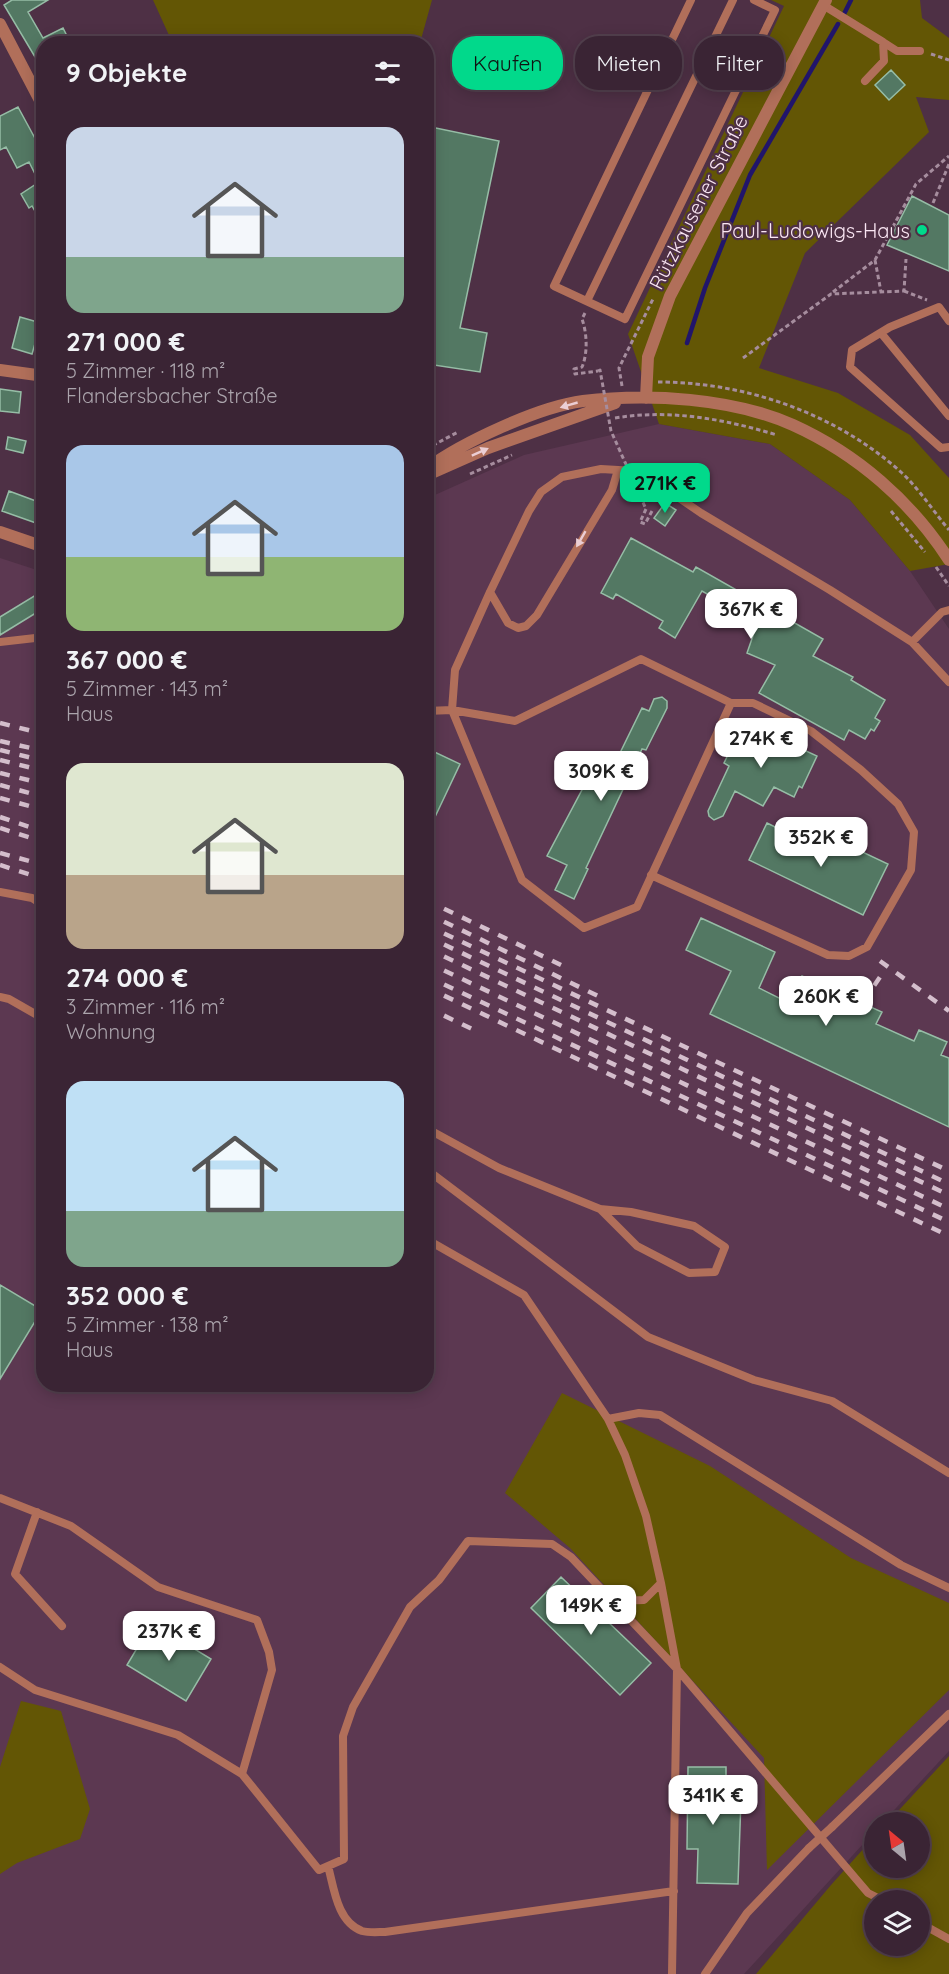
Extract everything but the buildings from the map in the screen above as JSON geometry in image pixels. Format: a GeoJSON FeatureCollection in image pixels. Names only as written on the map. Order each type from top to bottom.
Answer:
{"type":"FeatureCollection","features":[{"type":"Feature","properties":{"kind":"street","name":"Rützkausener Straße"},"geometry":{"type":"LineString","coordinates":[[646,398],[648,357],[670,296],[825,2]]}},
{"type":"Feature","properties":{"kind":"street"},"geometry":{"type":"LineString","coordinates":[[2,32],[36,94]]}},
{"type":"Feature","properties":{"kind":"street"},"geometry":{"type":"LineString","coordinates":[[0,370],[36,375]]}},
{"type":"Feature","properties":{"kind":"street"},"geometry":{"type":"LineString","coordinates":[[434,464],[470,442],[510,424],[582,402],[646,398],[721,405],[770,417],[794,426],[846,455],[891,489],[937,541],[949,560]]}},
{"type":"Feature","properties":{"kind":"street"},"geometry":{"type":"LineString","coordinates":[[434,472],[506,441],[627,399]]}},
{"type":"Feature","properties":{"kind":"street"},"geometry":{"type":"LineString","coordinates":[[0,532],[36,544]]}},
{"type":"Feature","properties":{"kind":"lane"},"geometry":{"type":"LineString","coordinates":[[691,0],[554,286],[625,319],[776,10],[754,0]]}},
{"type":"Feature","properties":{"kind":"lane"},"geometry":{"type":"LineString","coordinates":[[589,302],[733,0]]}},
{"type":"Feature","properties":{"kind":"lane"},"geometry":{"type":"LineString","coordinates":[[825,2],[897,51],[920,51]]}},
{"type":"Feature","properties":{"kind":"lane"},"geometry":{"type":"LineString","coordinates":[[865,81],[884,61],[883,42]]}},
{"type":"Feature","properties":{"kind":"lane"},"geometry":{"type":"LineString","coordinates":[[949,321],[939,307],[881,333],[852,350],[850,368],[941,448],[949,447]]}},
{"type":"Feature","properties":{"kind":"lane"},"geometry":{"type":"LineString","coordinates":[[881,333],[949,416]]}},
{"type":"Feature","properties":{"kind":"lane"},"geometry":{"type":"LineString","coordinates":[[731,703],[637,907],[584,928],[522,880],[452,710],[455,670],[529,511],[542,492],[561,477],[601,470],[634,471],[650,478],[701,513],[912,642],[949,682]]}},
{"type":"Feature","properties":{"kind":"lane"},"geometry":{"type":"LineString","coordinates":[[490,592],[508,623],[518,628],[526,626],[537,615],[612,490],[618,470]]}},
{"type":"Feature","properties":{"kind":"lane"},"geometry":{"type":"LineString","coordinates":[[912,642],[942,612],[949,610]]}},
{"type":"Feature","properties":{"kind":"lane"},"geometry":{"type":"LineString","coordinates":[[0,642],[36,639]]}},
{"type":"Feature","properties":{"kind":"lane"},"geometry":{"type":"LineString","coordinates":[[434,711],[452,710],[515,721],[641,659],[731,703],[753,703],[812,731],[861,770],[898,804],[914,832],[911,870],[867,947],[849,956],[828,955],[651,875]]}},
{"type":"Feature","properties":{"kind":"lane"},"geometry":{"type":"LineString","coordinates":[[0,892],[36,901]]}},
{"type":"Feature","properties":{"kind":"lane"},"geometry":{"type":"LineString","coordinates":[[0,997],[36,1015]]}},
{"type":"Feature","properties":{"kind":"lane"},"geometry":{"type":"LineString","coordinates":[[434,1132],[499,1168],[600,1209],[631,1212],[694,1226],[724,1247],[715,1272],[689,1274],[636,1246],[600,1209]]}},
{"type":"Feature","properties":{"kind":"lane"},"geometry":{"type":"LineString","coordinates":[[434,1175],[648,1337],[754,1380],[832,1401],[949,1473]]}},
{"type":"Feature","properties":{"kind":"lane"},"geometry":{"type":"LineString","coordinates":[[434,1244],[524,1295],[608,1419],[625,1455],[646,1516],[677,1669],[672,1974]]}},
{"type":"Feature","properties":{"kind":"lane"},"geometry":{"type":"LineString","coordinates":[[608,1419],[639,1413],[660,1415],[901,1564],[949,1588]]}},
{"type":"Feature","properties":{"kind":"lane"},"geometry":{"type":"LineString","coordinates":[[0,1498],[71,1526],[159,1587],[257,1620],[269,1652],[272,1670],[242,1774]]}},
{"type":"Feature","properties":{"kind":"lane"},"geometry":{"type":"LineString","coordinates":[[37,1512],[15,1574],[62,1626]]}},
{"type":"Feature","properties":{"kind":"lane"},"geometry":{"type":"LineString","coordinates":[[0,1667],[35,1690],[178,1735],[242,1774],[319,1870],[344,1859],[343,1736],[353,1707],[410,1607],[439,1580],[468,1541],[552,1544],[571,1557],[677,1669],[865,1890]]}},
{"type":"Feature","properties":{"kind":"lane"},"geometry":{"type":"LineString","coordinates":[[612,1601],[644,1600],[661,1583]]}},
{"type":"Feature","properties":{"kind":"lane"},"geometry":{"type":"LineString","coordinates":[[705,1974],[747,1913],[809,1848],[949,1714]]}},
{"type":"Feature","properties":{"kind":"lane"},"geometry":{"type":"LineString","coordinates":[[328,1866],[342,1913],[352,1926],[364,1932],[385,1932],[674,1891]]}},
{"type":"Feature","properties":{"kind":"lane"},"geometry":{"type":"LineString","coordinates":[[930,1929],[949,1940]]}},
{"type":"Feature","properties":{"kind":"path"},"geometry":{"type":"LineString","coordinates":[[920,51],[949,60]]}},
{"type":"Feature","properties":{"kind":"path"},"geometry":{"type":"LineString","coordinates":[[743,358],[875,260],[916,184],[949,156]]}},
{"type":"Feature","properties":{"kind":"path"},"geometry":{"type":"LineString","coordinates":[[933,203],[949,164]]}},
{"type":"Feature","properties":{"kind":"path"},"geometry":{"type":"LineString","coordinates":[[904,291],[906,259]]}},
{"type":"Feature","properties":{"kind":"path"},"geometry":{"type":"LineString","coordinates":[[875,260],[881,292]]}},
{"type":"Feature","properties":{"kind":"path"},"geometry":{"type":"LineString","coordinates":[[831,294],[904,291],[939,307]]}},
{"type":"Feature","properties":{"kind":"path"},"geometry":{"type":"LineString","coordinates":[[589,302],[582,319],[586,330],[585,361],[582,366],[574,369],[575,374],[600,370],[611,431],[646,509],[640,522],[645,524],[652,511]]}},
{"type":"Feature","properties":{"kind":"path"},"geometry":{"type":"LineString","coordinates":[[621,384],[675,382],[748,392],[795,408],[855,437],[903,474],[949,530]]}},
{"type":"Feature","properties":{"kind":"path"},"geometry":{"type":"LineString","coordinates":[[601,386],[611,385]]}},
{"type":"Feature","properties":{"kind":"path"},"geometry":{"type":"LineString","coordinates":[[607,420],[651,414],[695,416],[744,425],[788,438]]}},
{"type":"Feature","properties":{"kind":"path"},"geometry":{"type":"LineString","coordinates":[[434,444],[447,436],[467,429]]}},
{"type":"Feature","properties":{"kind":"path"},"geometry":{"type":"LineString","coordinates":[[470,474],[521,452]]}},
{"type":"Feature","properties":{"kind":"path"},"geometry":{"type":"LineString","coordinates":[[887,507],[925,552],[949,586]]}},
{"type":"Feature","properties":{"kind":"shaded area"},"geometry":{"type":"Polygon","coordinates":[[[153,0],[432,0],[422,36],[169,36],[153,0]]]}},
{"type":"Feature","properties":{"kind":"shaded area"},"geometry":{"type":"Polygon","coordinates":[[[771,0],[920,0],[922,18],[949,38],[949,100],[916,97],[929,132],[805,253],[759,368],[838,393],[910,435],[949,478],[949,564],[910,571],[850,500],[770,444],[659,424],[628,334],[744,90],[784,90],[784,36],[770,36],[784,6],[771,0]]]}},
{"type":"Feature","properties":{"kind":"shaded area"},"geometry":{"type":"Polygon","coordinates":[[[659,424],[770,444],[850,500],[910,571],[949,629],[949,1751],[892,1812],[864,1812],[864,1843],[744,1974],[0,1974],[0,558],[36,570],[36,1392],[434,1392],[434,495],[524,455],[659,424]]]}},
{"type":"Feature","properties":{"kind":"shaded area"},"geometry":{"type":"Polygon","coordinates":[[[562,1393],[710,1466],[851,1558],[949,1603],[949,1690],[767,1870],[764,1758],[570,1548],[505,1493],[562,1393]]]}},
{"type":"Feature","properties":{"kind":"shaded area"},"geometry":{"type":"Polygon","coordinates":[[[21,1701],[61,1711],[90,1809],[80,1839],[17,1863],[0,1874],[0,1767],[21,1701]]]}},
{"type":"Feature","properties":{"kind":"shaded area"},"geometry":{"type":"Polygon","coordinates":[[[949,1756],[949,1974],[756,1974],[864,1848],[864,1878],[930,1878],[930,1812],[897,1812],[949,1756]]]}},
{"type":"Feature","properties":{"kind":"waterway"},"geometry":{"type":"LineString","coordinates":[[844,14],[851,0]]}},
{"type":"Feature","properties":{"kind":"waterway"},"geometry":{"type":"LineString","coordinates":[[687,343],[705,288],[750,175],[838,24]]}},
{"type":"Feature","properties":{"kind":"railway"},"geometry":{"type":"LineString","coordinates":[[0,723],[36,732]]}},
{"type":"Feature","properties":{"kind":"railway"},"geometry":{"type":"LineString","coordinates":[[0,741],[36,749]]}},
{"type":"Feature","properties":{"kind":"railway"},"geometry":{"type":"LineString","coordinates":[[0,750],[36,759]]}},
{"type":"Feature","properties":{"kind":"railway"},"geometry":{"type":"LineString","coordinates":[[0,760],[36,769]]}},
{"type":"Feature","properties":{"kind":"railway"},"geometry":{"type":"LineString","coordinates":[[0,773],[36,782]]}},
{"type":"Feature","properties":{"kind":"railway"},"geometry":{"type":"LineString","coordinates":[[0,785],[36,795]]}},
{"type":"Feature","properties":{"kind":"railway"},"geometry":{"type":"LineString","coordinates":[[0,798],[36,808]]}},
{"type":"Feature","properties":{"kind":"railway"},"geometry":{"type":"LineString","coordinates":[[0,817],[36,829]]}},
{"type":"Feature","properties":{"kind":"railway"},"geometry":{"type":"LineString","coordinates":[[0,828],[36,839]]}},
{"type":"Feature","properties":{"kind":"railway"},"geometry":{"type":"LineString","coordinates":[[0,853],[36,863]]}},
{"type":"Feature","properties":{"kind":"railway"},"geometry":{"type":"LineString","coordinates":[[0,865],[36,876]]}},
{"type":"Feature","properties":{"kind":"railway"},"geometry":{"type":"LineString","coordinates":[[434,904],[561,965]]}},
{"type":"Feature","properties":{"kind":"railway"},"geometry":{"type":"LineString","coordinates":[[434,917],[598,996]]}},
{"type":"Feature","properties":{"kind":"railway"},"geometry":{"type":"LineString","coordinates":[[434,929],[949,1171]]}},
{"type":"Feature","properties":{"kind":"railway"},"geometry":{"type":"LineString","coordinates":[[434,940],[949,1184]]}},
{"type":"Feature","properties":{"kind":"railway"},"geometry":{"type":"LineString","coordinates":[[434,952],[949,1195]]}},
{"type":"Feature","properties":{"kind":"railway"},"geometry":{"type":"LineString","coordinates":[[880,961],[949,1011]]}},
{"type":"Feature","properties":{"kind":"railway"},"geometry":{"type":"LineString","coordinates":[[434,966],[949,1209]]}},
{"type":"Feature","properties":{"kind":"railway"},"geometry":{"type":"LineString","coordinates":[[863,1002],[882,974]]}},
{"type":"Feature","properties":{"kind":"railway"},"geometry":{"type":"LineString","coordinates":[[434,980],[949,1222]]}},
{"type":"Feature","properties":{"kind":"railway"},"geometry":{"type":"LineString","coordinates":[[434,991],[949,1236]]}},
{"type":"Feature","properties":{"kind":"railway"},"geometry":{"type":"LineString","coordinates":[[434,1011],[472,1029]]}},
{"type":"Feature","properties":{"kind":"place","name":"Paul-Ludowigs-Haus"},"geometry":{"type":"Point","coordinates":[922,230]}}]}
